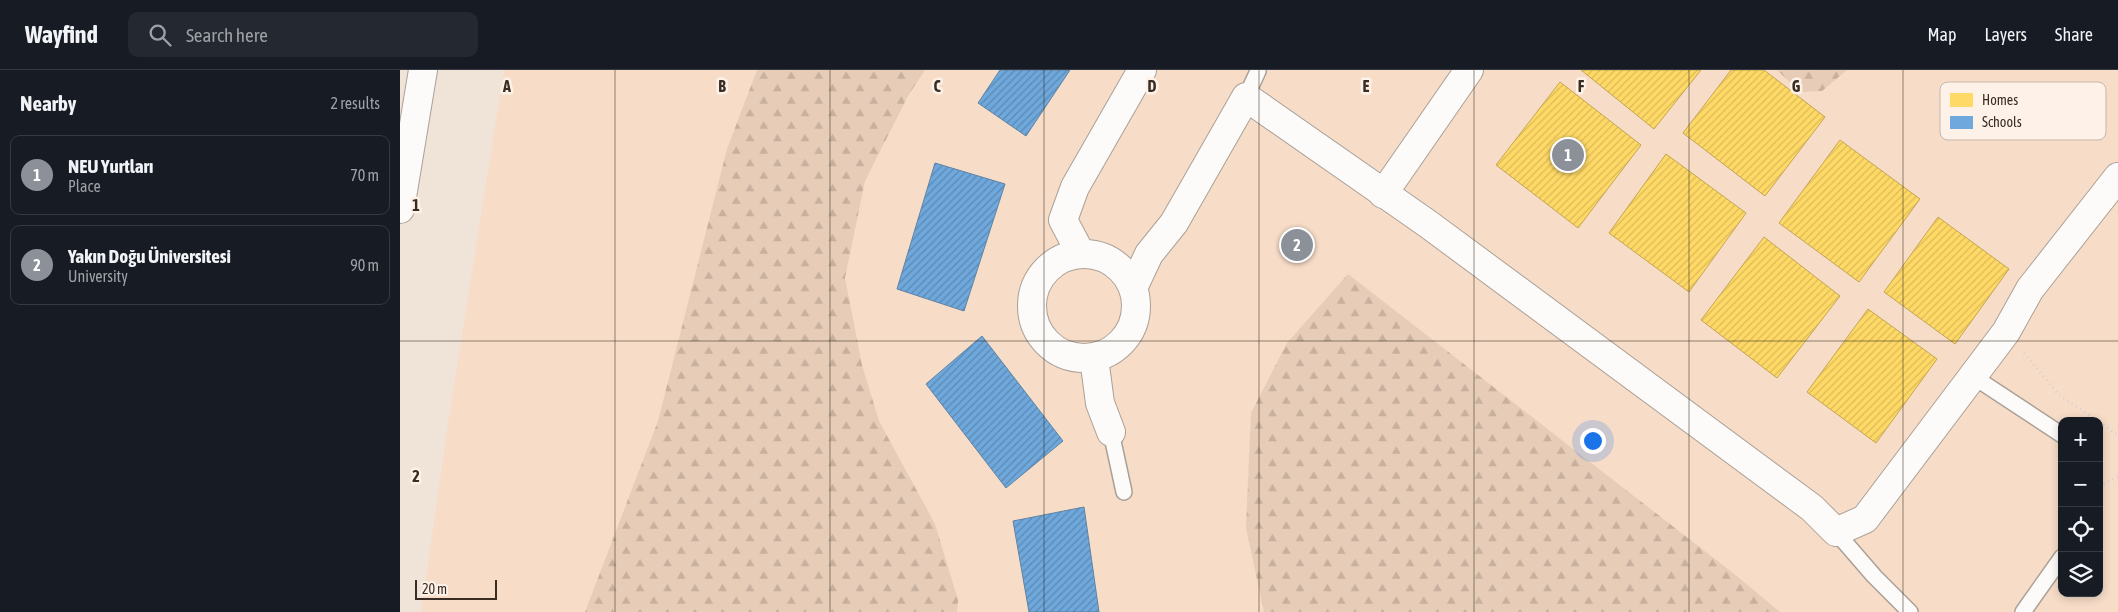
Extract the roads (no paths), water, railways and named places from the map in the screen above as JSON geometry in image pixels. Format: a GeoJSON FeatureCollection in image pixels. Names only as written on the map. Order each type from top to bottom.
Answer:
{"type":"FeatureCollection","features":[{"type":"Feature","properties":{"kind":"main road"},"geometry":{"type":"LineString","coordinates":[[400,209],[423,70]]}},
{"type":"Feature","properties":{"kind":"main road"},"geometry":{"type":"LineString","coordinates":[[1081,254],[1063,220],[1075,187],[1142,70]]}},
{"type":"Feature","properties":{"kind":"main road"},"geometry":{"type":"LineString","coordinates":[[1383,194],[1469,70]]}},
{"type":"Feature","properties":{"kind":"main road"},"geometry":{"type":"LineString","coordinates":[[1133,288],[1149,254],[1174,223],[1246,97],[1428,224],[1812,508],[1836,532],[1865,520],[1974,377],[2006,332],[2030,289],[2118,177]]}},
{"type":"Feature","properties":{"kind":"main road"},"geometry":{"type":"LineString","coordinates":[[1081,254],[1097,256],[1112,262],[1124,272],[1133,288],[1136,306],[1134,324],[1125,339],[1111,351],[1094,358],[1077,358],[1060,353],[1045,342],[1036,327],[1032,309],[1034,293],[1040,278],[1051,266],[1065,258],[1081,254]]}},
{"type":"Feature","properties":{"kind":"main road"},"geometry":{"type":"LineString","coordinates":[[1094,358],[1100,403],[1111,432]]}},
{"type":"Feature","properties":{"kind":"lane"},"geometry":{"type":"LineString","coordinates":[[1246,97],[1258,71]]}},
{"type":"Feature","properties":{"kind":"lane"},"geometry":{"type":"LineString","coordinates":[[1974,377],[2058,432]]}},
{"type":"Feature","properties":{"kind":"lane"},"geometry":{"type":"LineString","coordinates":[[1111,432],[1124,492]]}},
{"type":"Feature","properties":{"kind":"lane"},"geometry":{"type":"LineString","coordinates":[[1836,532],[1874,576],[1910,612]]}},
{"type":"Feature","properties":{"kind":"lane"},"geometry":{"type":"LineString","coordinates":[[2023,612],[2058,563]]}},
{"type":"Feature","properties":{"kind":"place","name":"NEU Yurtları"},"geometry":{"type":"Point","coordinates":[1568,155]}},
{"type":"Feature","properties":{"kind":"place","name":"Yakın Doğu Üniversitesi"},"geometry":{"type":"Point","coordinates":[1297,245]}}]}
